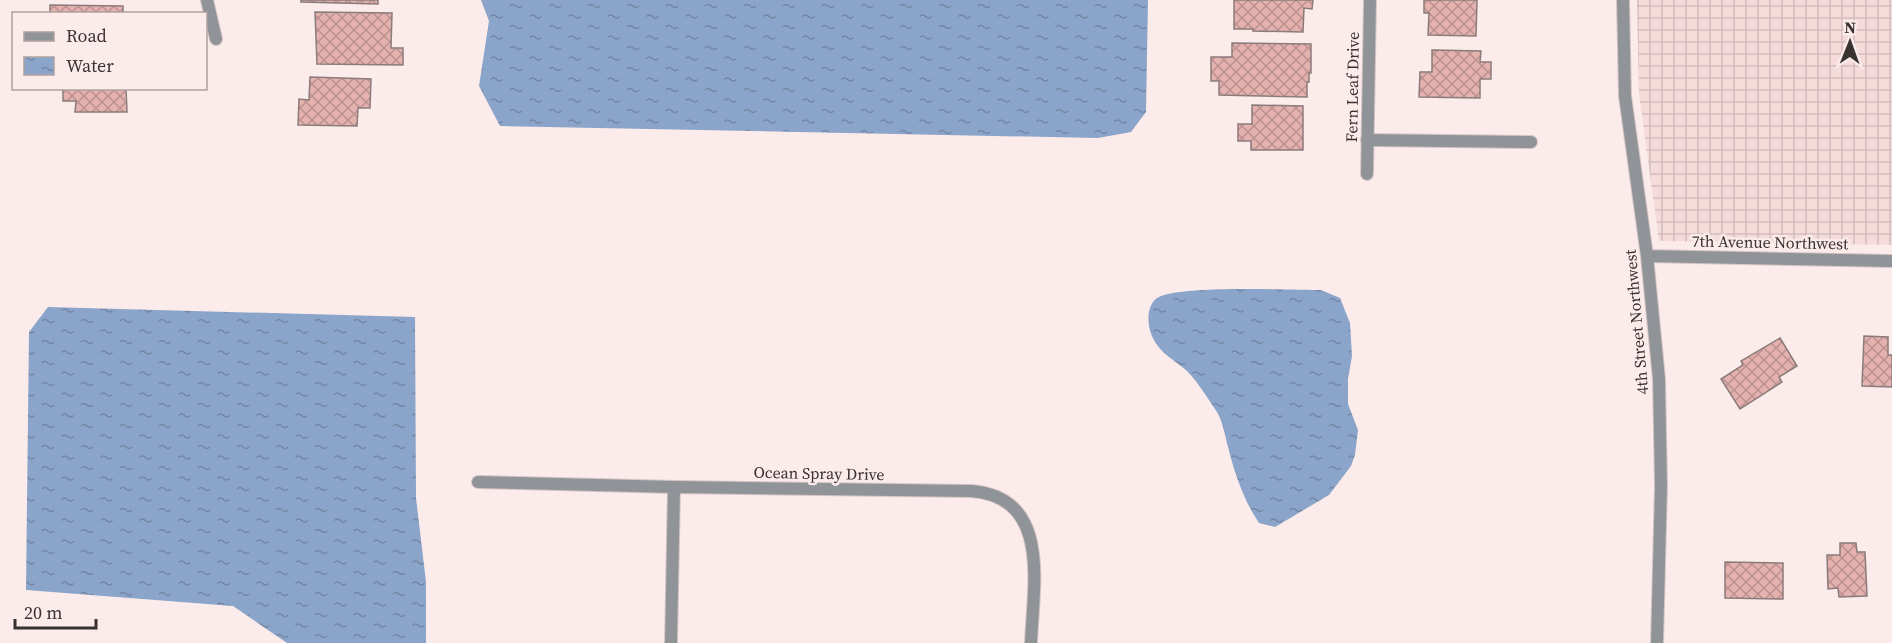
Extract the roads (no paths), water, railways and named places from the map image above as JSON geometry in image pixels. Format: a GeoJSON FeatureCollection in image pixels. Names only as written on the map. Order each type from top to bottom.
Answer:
{"type":"FeatureCollection","features":[{"type":"Feature","properties":{"kind":"street"},"geometry":{"type":"LineString","coordinates":[[207,0],[216,39]]}},
{"type":"Feature","properties":{"kind":"street","name":"Fern Leaf Drive"},"geometry":{"type":"LineString","coordinates":[[1367,174],[1370,0]]}},
{"type":"Feature","properties":{"kind":"street","name":"4th Street Northwest"},"geometry":{"type":"LineString","coordinates":[[1623,0],[1625,96],[1647,256],[1659,391],[1661,486],[1657,643]]}},
{"type":"Feature","properties":{"kind":"street"},"geometry":{"type":"LineString","coordinates":[[1367,140],[1531,142]]}},
{"type":"Feature","properties":{"kind":"street","name":"7th Avenue Northwest"},"geometry":{"type":"LineString","coordinates":[[1647,256],[1892,261]]}},
{"type":"Feature","properties":{"kind":"street","name":"Ocean Spray Drive"},"geometry":{"type":"LineString","coordinates":[[478,482],[674,488],[970,491],[996,495],[1018,511],[1030,537],[1033,561],[1031,643]]}},
{"type":"Feature","properties":{"kind":"street"},"geometry":{"type":"LineString","coordinates":[[671,643],[674,488]]}},
{"type":"Feature","properties":{"kind":"water"},"geometry":{"type":"Polygon","coordinates":[[[481,0],[1148,0],[1146,112],[1131,132],[1098,138],[500,126],[479,86],[489,21],[481,0]]]}},
{"type":"Feature","properties":{"kind":"water"},"geometry":{"type":"Polygon","coordinates":[[[1321,290],[1340,298],[1350,323],[1352,356],[1348,379],[1348,404],[1358,430],[1355,455],[1351,466],[1329,495],[1275,527],[1259,523],[1253,514],[1237,477],[1219,416],[1191,375],[1163,352],[1155,342],[1149,327],[1148,316],[1153,301],[1157,298],[1187,291],[1321,290]]]}},
{"type":"Feature","properties":{"kind":"water"},"geometry":{"type":"Polygon","coordinates":[[[48,307],[415,317],[416,498],[426,582],[426,643],[287,643],[233,606],[26,590],[29,332],[48,307]]]}}]}
